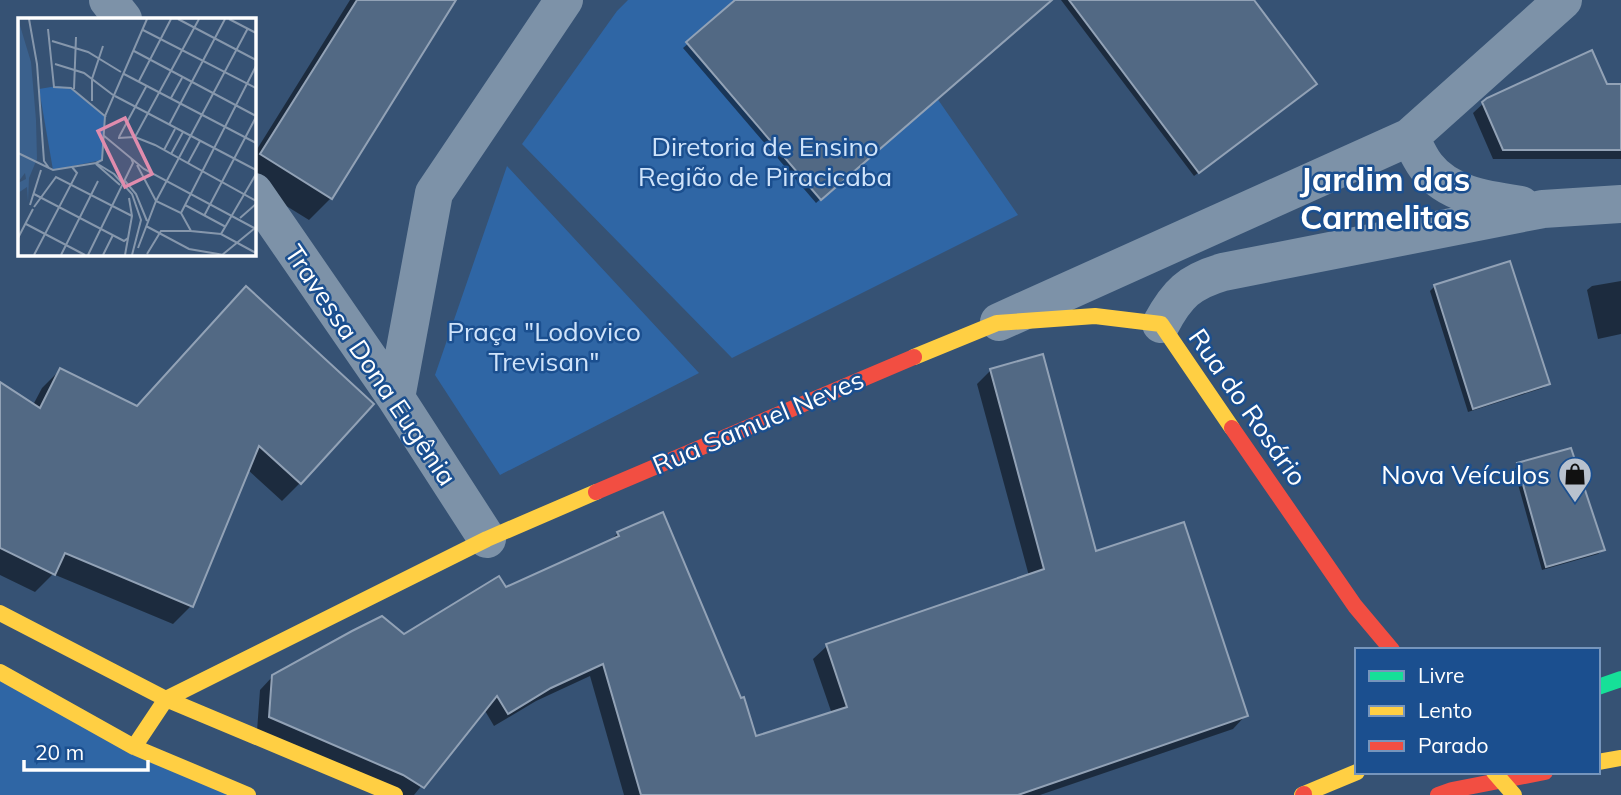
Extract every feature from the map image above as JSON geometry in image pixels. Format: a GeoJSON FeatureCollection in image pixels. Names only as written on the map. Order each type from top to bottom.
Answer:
{"type":"FeatureCollection","features":[{"type":"Feature","properties":{"kind":"street"},"geometry":{"type":"LineString","coordinates":[[108,0],[122,18]]}},
{"type":"Feature","properties":{"kind":"street"},"geometry":{"type":"LineString","coordinates":[[396,398],[434,193],[564,0]]}},
{"type":"Feature","properties":{"kind":"street","name":"Rua Samuel Neves"},"geometry":{"type":"LineString","coordinates":[[134,747],[166,699],[487,539],[769,416],[997,323],[1410,137],[1563,0]]}},
{"type":"Feature","properties":{"kind":"street"},"geometry":{"type":"LineString","coordinates":[[1410,137],[1427,168],[1454,189],[1478,198],[1543,209]]}},
{"type":"Feature","properties":{"kind":"street","name":"Travessa Dona Eugênia"},"geometry":{"type":"LineString","coordinates":[[256,195],[396,398],[487,539]]}},
{"type":"Feature","properties":{"kind":"street"},"geometry":{"type":"LineString","coordinates":[[1161,324],[1174,300],[1203,278],[1543,209],[1621,204]]}},
{"type":"Feature","properties":{"kind":"street","name":"Rua do Rosário"},"geometry":{"type":"LineString","coordinates":[[997,323],[1094,316],[1161,324],[1355,606],[1390,648]]}},
{"type":"Feature","properties":{"kind":"street"},"geometry":{"type":"LineString","coordinates":[[0,613],[166,699],[395,795]]}},
{"type":"Feature","properties":{"kind":"street"},"geometry":{"type":"LineString","coordinates":[[0,672],[134,747],[248,795]]}},
{"type":"Feature","properties":{"kind":"street"},"geometry":{"type":"LineString","coordinates":[[1600,686],[1621,679]]}},
{"type":"Feature","properties":{"kind":"street"},"geometry":{"type":"LineString","coordinates":[[1600,762],[1621,758]]}},
{"type":"Feature","properties":{"kind":"street"},"geometry":{"type":"LineString","coordinates":[[1303,795],[1355,773]]}},
{"type":"Feature","properties":{"kind":"street"},"geometry":{"type":"LineString","coordinates":[[1496,774],[1516,794]]}},
{"type":"Feature","properties":{"kind":"street"},"geometry":{"type":"LineString","coordinates":[[1438,795],[1452,789],[1534,774]]}},
{"type":"Feature","properties":{"kind":"green space","name":"Diretoria de Ensino Região de Piracicaba"},"geometry":{"type":"Polygon","coordinates":[[[628,0],[869,0],[1018,215],[732,358],[522,144],[617,11],[628,0]]]}},
{"type":"Feature","properties":{"kind":"green space","name":"Praça \"Lodovico Trevisan\""},"geometry":{"type":"Polygon","coordinates":[[[507,166],[699,373],[500,475],[435,375],[507,166]]]}},
{"type":"Feature","properties":{"kind":"green space"},"geometry":{"type":"Polygon","coordinates":[[[0,672],[248,795],[0,795],[0,672]]]}},
{"type":"Feature","properties":{"kind":"building"},"geometry":{"type":"Polygon","coordinates":[[[357,0],[456,0],[332,199],[260,154],[357,0]]]}},
{"type":"Feature","properties":{"kind":"building"},"geometry":{"type":"Polygon","coordinates":[[[735,0],[1052,0],[821,200],[686,42],[735,0]]]}},
{"type":"Feature","properties":{"kind":"building"},"geometry":{"type":"Polygon","coordinates":[[[1069,0],[1254,0],[1317,84],[1199,173],[1069,0]]]}},
{"type":"Feature","properties":{"kind":"building"},"geometry":{"type":"Polygon","coordinates":[[[1592,50],[1607,84],[1621,84],[1621,150],[1503,150],[1482,102],[1592,50]]]}},
{"type":"Feature","properties":{"kind":"building"},"geometry":{"type":"Polygon","coordinates":[[[1510,261],[1550,384],[1473,409],[1434,285],[1510,261]]]}},
{"type":"Feature","properties":{"kind":"building"},"geometry":{"type":"Polygon","coordinates":[[[246,286],[374,404],[301,484],[259,446],[193,607],[65,553],[55,575],[0,548],[0,382],[40,408],[60,368],[137,406],[246,286]]]}},
{"type":"Feature","properties":{"kind":"building"},"geometry":{"type":"Polygon","coordinates":[[[1043,354],[1096,551],[1184,522],[1248,716],[1018,795],[641,795],[603,664],[551,688],[508,714],[497,696],[424,788],[403,775],[269,717],[272,675],[352,631],[382,616],[404,634],[499,576],[506,587],[619,536],[617,532],[663,512],[741,698],[744,697],[756,736],[847,707],[826,644],[1044,569],[990,369],[1043,354]]]}},
{"type":"Feature","properties":{"kind":"building","name":"Nova Veículos"},"geometry":{"type":"Polygon","coordinates":[[[1571,448],[1605,550],[1546,567],[1517,463],[1571,448]]]}},
{"type":"Feature","properties":{"kind":"traffic: fast"},"geometry":{"type":"LineString","coordinates":[[1600,686],[1621,679]]}},
{"type":"Feature","properties":{"kind":"traffic: slow"},"geometry":{"type":"LineString","coordinates":[[914,357],[997,323],[1095,316],[1161,324],[1232,428]]}},
{"type":"Feature","properties":{"kind":"traffic: slow"},"geometry":{"type":"LineString","coordinates":[[134,747],[166,699],[487,539],[596,492]]}},
{"type":"Feature","properties":{"kind":"traffic: slow"},"geometry":{"type":"LineString","coordinates":[[0,613],[166,699],[395,795]]}},
{"type":"Feature","properties":{"kind":"traffic: slow"},"geometry":{"type":"LineString","coordinates":[[0,672],[134,747],[248,795]]}},
{"type":"Feature","properties":{"kind":"traffic: slow"},"geometry":{"type":"LineString","coordinates":[[1600,762],[1621,758]]}},
{"type":"Feature","properties":{"kind":"traffic: slow"},"geometry":{"type":"LineString","coordinates":[[1302,795],[1355,773]]}},
{"type":"Feature","properties":{"kind":"traffic: slow"},"geometry":{"type":"LineString","coordinates":[[1496,774],[1514,795]]}},
{"type":"Feature","properties":{"kind":"traffic: jam"},"geometry":{"type":"LineString","coordinates":[[596,492],[914,357]]}},
{"type":"Feature","properties":{"kind":"traffic: jam"},"geometry":{"type":"LineString","coordinates":[[1232,428],[1355,606],[1390,648]]}},
{"type":"Feature","properties":{"kind":"traffic: jam"},"geometry":{"type":"LineString","coordinates":[[1438,795],[1535,774]]}},
{"type":"Feature","properties":{"kind":"place","name":"Nova Veículos"},"geometry":{"type":"Point","coordinates":[1575,504]}},
{"type":"Feature","properties":{"kind":"district","name":"Jardim das Carmelitas"},"geometry":{"type":"Point","coordinates":[1385,197]}}]}
